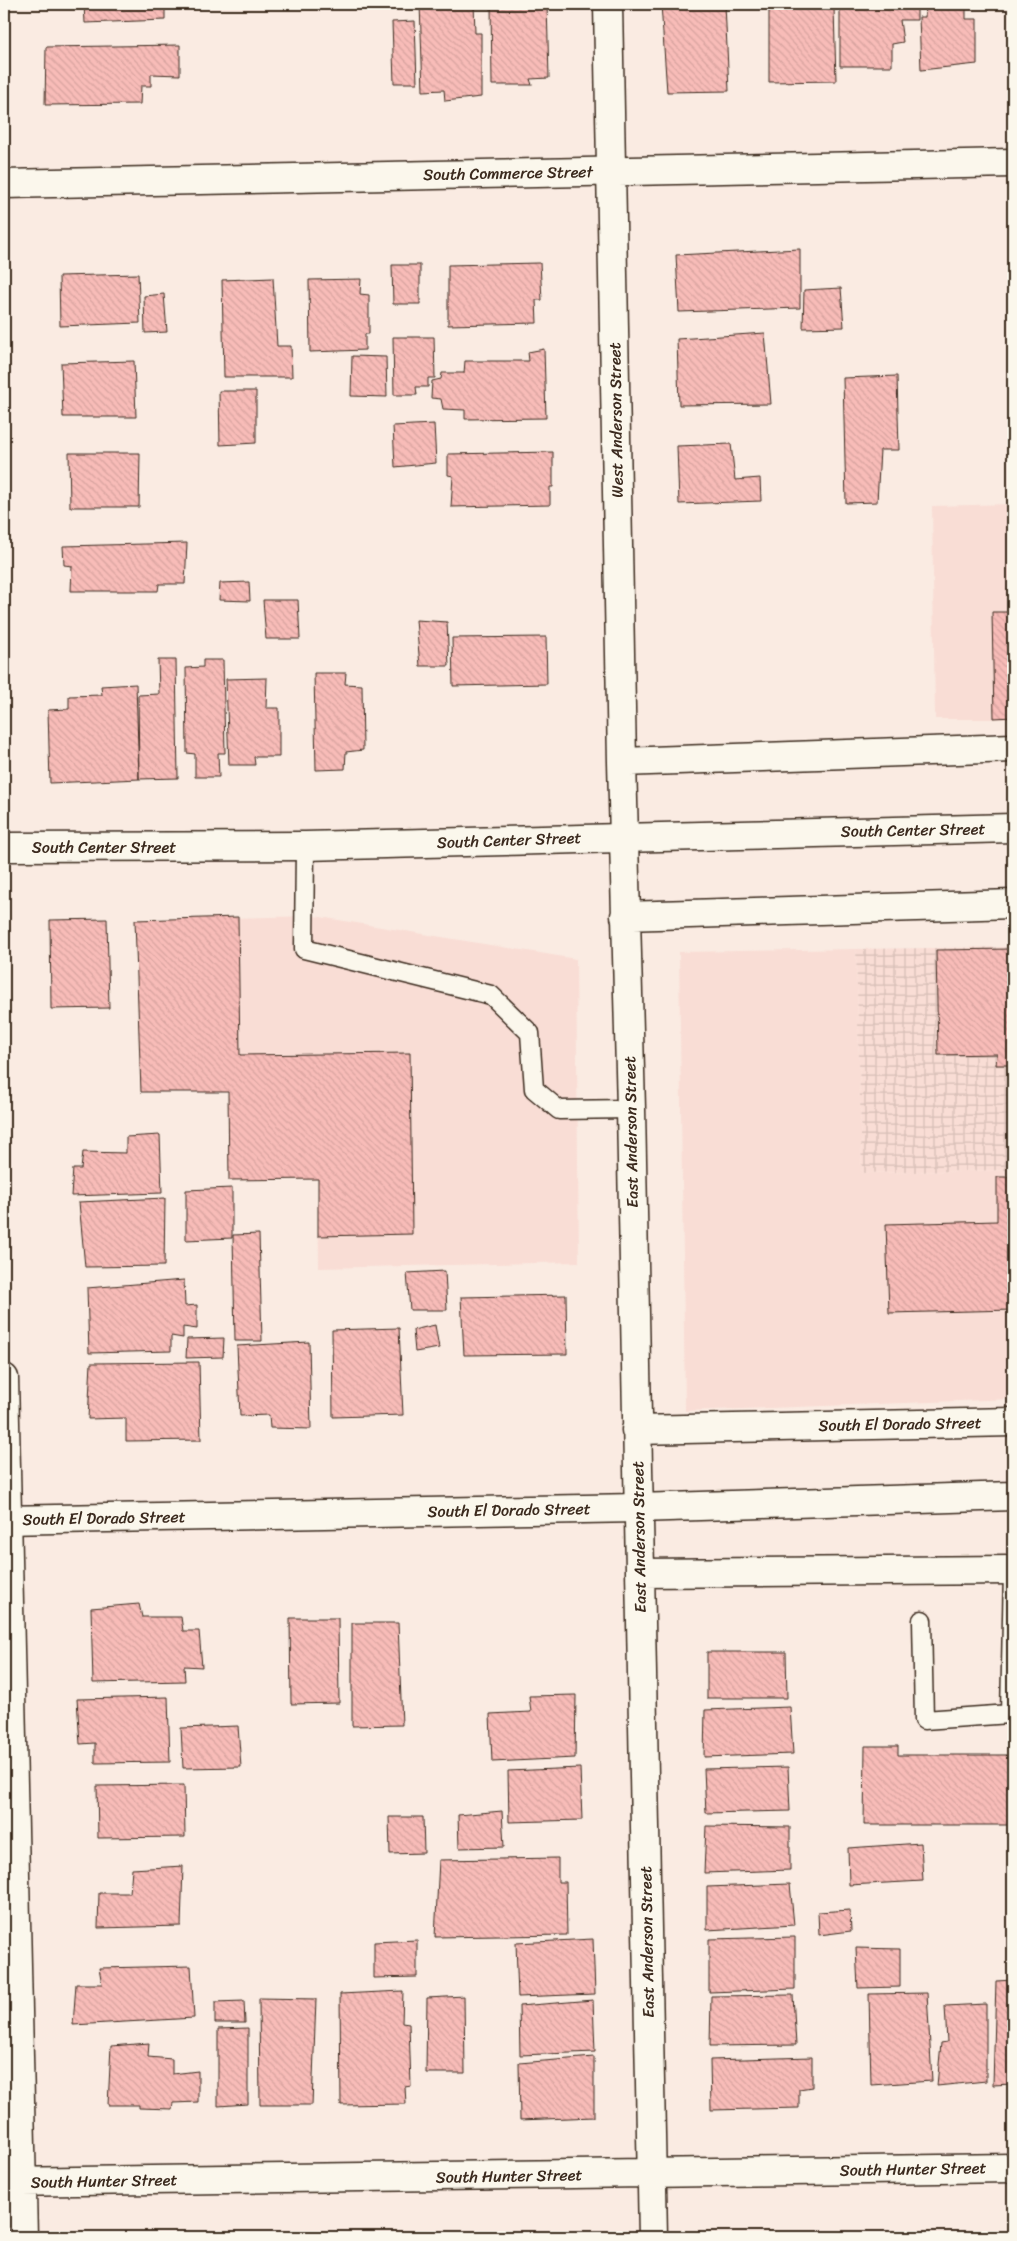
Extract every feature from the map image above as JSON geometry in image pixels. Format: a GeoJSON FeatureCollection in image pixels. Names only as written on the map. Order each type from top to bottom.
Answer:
{"type":"FeatureCollection","features":[{"type":"Feature","properties":{"kind":"street","name":"West Anderson Street"},"geometry":{"type":"LineString","coordinates":[[608,4],[623,836]]}},
{"type":"Feature","properties":{"kind":"street","name":"South Commerce Street"},"geometry":{"type":"LineString","coordinates":[[4,184],[1013,163]]}},
{"type":"Feature","properties":{"kind":"street"},"geometry":{"type":"LineString","coordinates":[[622,762],[1013,748]]}},
{"type":"Feature","properties":{"kind":"street","name":"South Center Street"},"geometry":{"type":"LineString","coordinates":[[4,848],[305,846],[623,836],[1013,828]]}},
{"type":"Feature","properties":{"kind":"street","name":"East Anderson Street"},"geometry":{"type":"LineString","coordinates":[[623,836],[631,1109],[653,2237]]}},
{"type":"Feature","properties":{"kind":"street"},"geometry":{"type":"LineString","coordinates":[[625,916],[1013,904]]}},
{"type":"Feature","properties":{"kind":"street"},"geometry":{"type":"LineString","coordinates":[[4,1378],[12,2182],[23,2237]]}},
{"type":"Feature","properties":{"kind":"street","name":"South El Dorado Street"},"geometry":{"type":"LineString","coordinates":[[636,1430],[1013,1422]]}},
{"type":"Feature","properties":{"kind":"street","name":"South El Dorado Street"},"geometry":{"type":"LineString","coordinates":[[5,1520],[638,1508],[1013,1496]]}},
{"type":"Feature","properties":{"kind":"street"},"geometry":{"type":"LineString","coordinates":[[640,1573],[1013,1570]]}},
{"type":"Feature","properties":{"kind":"street","name":"South Hunter Street"},"geometry":{"type":"LineString","coordinates":[[12,2182],[1013,2168]]}},
{"type":"Feature","properties":{"kind":"lane"},"geometry":{"type":"LineString","coordinates":[[305,846],[304,949],[491,995],[530,1032],[534,1089],[559,1110],[631,1109]]}},
{"type":"Feature","properties":{"kind":"lane"},"geometry":{"type":"LineString","coordinates":[[922,1620],[924,1720],[1010,1714],[1013,1570]]}},
{"type":"Feature","properties":{"kind":"shaded area"},"geometry":{"type":"Polygon","coordinates":[[[1013,504],[1013,719],[935,719],[932,506],[1013,504]]]}},
{"type":"Feature","properties":{"kind":"shaded area"},"geometry":{"type":"Polygon","coordinates":[[[314,916],[576,959],[579,1262],[319,1268],[318,1179],[229,1180],[228,1092],[141,1092],[135,920],[314,916]]]}},
{"type":"Feature","properties":{"kind":"shaded area"},"geometry":{"type":"Polygon","coordinates":[[[1013,947],[1013,1170],[862,1173],[856,949],[1013,947]]]}},
{"type":"Feature","properties":{"kind":"shaded area"},"geometry":{"type":"Polygon","coordinates":[[[856,949],[862,1173],[1013,1170],[1013,1399],[685,1411],[679,952],[856,949]]]}},
{"type":"Feature","properties":{"kind":"building"},"geometry":{"type":"Polygon","coordinates":[[[84,4],[165,4],[165,20],[85,23],[84,4]]]}},
{"type":"Feature","properties":{"kind":"building"},"geometry":{"type":"Polygon","coordinates":[[[420,4],[474,4],[475,33],[481,33],[481,97],[445,101],[444,90],[423,91],[420,4]]]}},
{"type":"Feature","properties":{"kind":"building"},"geometry":{"type":"Polygon","coordinates":[[[491,4],[547,4],[549,78],[530,79],[532,85],[492,85],[491,4]]]}},
{"type":"Feature","properties":{"kind":"building"},"geometry":{"type":"Polygon","coordinates":[[[661,4],[725,4],[729,91],[667,92],[661,4]]]}},
{"type":"Feature","properties":{"kind":"building"},"geometry":{"type":"Polygon","coordinates":[[[840,4],[917,4],[917,20],[900,20],[903,42],[892,44],[892,66],[840,66],[840,4]]]}},
{"type":"Feature","properties":{"kind":"building"},"geometry":{"type":"Polygon","coordinates":[[[926,4],[966,4],[966,19],[977,19],[977,64],[921,70],[919,17],[925,17],[926,4]]]}},
{"type":"Feature","properties":{"kind":"building"},"geometry":{"type":"Polygon","coordinates":[[[834,8],[836,81],[769,82],[769,10],[834,8]]]}},
{"type":"Feature","properties":{"kind":"building"},"geometry":{"type":"Polygon","coordinates":[[[415,21],[417,83],[394,83],[392,22],[415,21]]]}},
{"type":"Feature","properties":{"kind":"building"},"geometry":{"type":"Polygon","coordinates":[[[180,45],[180,75],[151,74],[151,86],[141,86],[140,104],[45,105],[46,47],[180,45]]]}},
{"type":"Feature","properties":{"kind":"building"},"geometry":{"type":"Polygon","coordinates":[[[800,249],[800,308],[679,312],[676,255],[800,249]]]}},
{"type":"Feature","properties":{"kind":"building"},"geometry":{"type":"Polygon","coordinates":[[[540,263],[542,300],[536,300],[537,323],[448,325],[448,265],[540,263]]]}},
{"type":"Feature","properties":{"kind":"building"},"geometry":{"type":"Polygon","coordinates":[[[392,265],[420,265],[420,304],[393,304],[392,265]]]}},
{"type":"Feature","properties":{"kind":"building"},"geometry":{"type":"Polygon","coordinates":[[[138,274],[140,323],[60,326],[59,276],[138,274]]]}},
{"type":"Feature","properties":{"kind":"building"},"geometry":{"type":"Polygon","coordinates":[[[273,278],[277,346],[291,346],[292,377],[224,377],[222,280],[273,278]]]}},
{"type":"Feature","properties":{"kind":"building"},"geometry":{"type":"Polygon","coordinates":[[[361,279],[360,294],[369,295],[369,334],[365,334],[365,350],[310,352],[309,280],[361,279]]]}},
{"type":"Feature","properties":{"kind":"building"},"geometry":{"type":"Polygon","coordinates":[[[841,288],[844,327],[803,328],[804,290],[841,288]]]}},
{"type":"Feature","properties":{"kind":"building"},"geometry":{"type":"Polygon","coordinates":[[[164,294],[167,332],[145,333],[144,296],[164,294]]]}},
{"type":"Feature","properties":{"kind":"building"},"geometry":{"type":"Polygon","coordinates":[[[765,333],[771,404],[679,405],[677,339],[765,333]]]}},
{"type":"Feature","properties":{"kind":"building"},"geometry":{"type":"Polygon","coordinates":[[[393,337],[434,337],[435,378],[428,378],[428,387],[416,387],[417,395],[394,395],[393,337]]]}},
{"type":"Feature","properties":{"kind":"building"},"geometry":{"type":"Polygon","coordinates":[[[544,349],[546,418],[465,419],[465,410],[443,409],[441,399],[431,398],[432,381],[441,379],[442,373],[464,373],[465,361],[529,361],[528,352],[544,349]]]}},
{"type":"Feature","properties":{"kind":"building"},"geometry":{"type":"Polygon","coordinates":[[[352,356],[386,357],[387,397],[351,396],[352,356]]]}},
{"type":"Feature","properties":{"kind":"building"},"geometry":{"type":"Polygon","coordinates":[[[134,361],[136,417],[63,417],[61,363],[134,361]]]}},
{"type":"Feature","properties":{"kind":"building"},"geometry":{"type":"Polygon","coordinates":[[[897,376],[899,450],[880,450],[877,502],[846,503],[843,378],[897,376]]]}},
{"type":"Feature","properties":{"kind":"building"},"geometry":{"type":"Polygon","coordinates":[[[219,391],[256,391],[256,443],[220,445],[219,391]]]}},
{"type":"Feature","properties":{"kind":"building"},"geometry":{"type":"Polygon","coordinates":[[[434,424],[436,463],[395,467],[393,426],[434,424]]]}},
{"type":"Feature","properties":{"kind":"building"},"geometry":{"type":"Polygon","coordinates":[[[731,444],[735,480],[760,478],[761,501],[679,504],[677,446],[731,444]]]}},
{"type":"Feature","properties":{"kind":"building"},"geometry":{"type":"Polygon","coordinates":[[[553,452],[553,487],[550,487],[550,505],[451,507],[453,476],[448,475],[448,454],[553,452]]]}},
{"type":"Feature","properties":{"kind":"building"},"geometry":{"type":"Polygon","coordinates":[[[69,453],[140,453],[139,507],[70,507],[69,453]]]}},
{"type":"Feature","properties":{"kind":"building"},"geometry":{"type":"Polygon","coordinates":[[[187,543],[185,584],[159,584],[158,591],[71,591],[72,566],[64,565],[63,546],[187,543]]]}},
{"type":"Feature","properties":{"kind":"building"},"geometry":{"type":"Polygon","coordinates":[[[249,582],[250,601],[219,600],[220,583],[249,582]]]}},
{"type":"Feature","properties":{"kind":"building"},"geometry":{"type":"Polygon","coordinates":[[[263,600],[298,600],[300,639],[266,639],[263,600]]]}},
{"type":"Feature","properties":{"kind":"building"},"geometry":{"type":"Polygon","coordinates":[[[992,612],[1013,612],[1013,717],[994,718],[992,612]]]}},
{"type":"Feature","properties":{"kind":"building"},"geometry":{"type":"Polygon","coordinates":[[[416,620],[447,622],[449,666],[420,666],[416,620]]]}},
{"type":"Feature","properties":{"kind":"building"},"geometry":{"type":"Polygon","coordinates":[[[546,637],[547,684],[453,686],[452,638],[546,637]]]}},
{"type":"Feature","properties":{"kind":"building"},"geometry":{"type":"Polygon","coordinates":[[[158,660],[176,660],[178,778],[139,779],[138,695],[159,694],[158,660]]]}},
{"type":"Feature","properties":{"kind":"building"},"geometry":{"type":"Polygon","coordinates":[[[203,660],[223,660],[225,753],[218,753],[219,777],[195,777],[195,754],[187,753],[186,668],[203,667],[203,660]]]}},
{"type":"Feature","properties":{"kind":"building"},"geometry":{"type":"Polygon","coordinates":[[[314,673],[346,673],[345,684],[362,685],[363,750],[346,752],[345,769],[316,770],[314,673]]]}},
{"type":"Feature","properties":{"kind":"building"},"geometry":{"type":"Polygon","coordinates":[[[267,678],[266,708],[279,708],[279,757],[254,757],[255,765],[229,765],[226,679],[267,678]]]}},
{"type":"Feature","properties":{"kind":"building"},"geometry":{"type":"Polygon","coordinates":[[[136,684],[139,779],[50,783],[48,710],[69,709],[69,696],[102,695],[101,686],[136,684]]]}},
{"type":"Feature","properties":{"kind":"building"},"geometry":{"type":"Polygon","coordinates":[[[238,917],[240,1055],[410,1053],[412,1234],[318,1236],[318,1179],[229,1180],[228,1092],[141,1092],[135,920],[238,917]]]}},
{"type":"Feature","properties":{"kind":"building"},"geometry":{"type":"Polygon","coordinates":[[[107,919],[109,1008],[51,1009],[50,920],[107,919]]]}},
{"type":"Feature","properties":{"kind":"building"},"geometry":{"type":"Polygon","coordinates":[[[1013,949],[1013,1065],[996,1065],[997,1054],[938,1055],[936,950],[1013,949]]]}},
{"type":"Feature","properties":{"kind":"building"},"geometry":{"type":"Polygon","coordinates":[[[160,1135],[162,1193],[71,1196],[73,1169],[81,1169],[83,1152],[126,1153],[126,1137],[160,1135]]]}},
{"type":"Feature","properties":{"kind":"building"},"geometry":{"type":"Polygon","coordinates":[[[997,1177],[1013,1177],[1013,1310],[889,1313],[886,1224],[997,1221],[997,1177]]]}},
{"type":"Feature","properties":{"kind":"building"},"geometry":{"type":"Polygon","coordinates":[[[232,1188],[232,1238],[186,1240],[186,1190],[232,1188]]]}},
{"type":"Feature","properties":{"kind":"building"},"geometry":{"type":"Polygon","coordinates":[[[165,1198],[164,1266],[85,1267],[79,1202],[165,1198]]]}},
{"type":"Feature","properties":{"kind":"building"},"geometry":{"type":"Polygon","coordinates":[[[259,1234],[262,1341],[235,1341],[233,1235],[259,1234]]]}},
{"type":"Feature","properties":{"kind":"building"},"geometry":{"type":"Polygon","coordinates":[[[445,1271],[447,1310],[410,1310],[407,1273],[445,1271]]]}},
{"type":"Feature","properties":{"kind":"building"},"geometry":{"type":"Polygon","coordinates":[[[184,1280],[185,1306],[197,1305],[197,1329],[183,1327],[183,1338],[171,1336],[171,1351],[89,1353],[87,1288],[184,1280]]]}},
{"type":"Feature","properties":{"kind":"building"},"geometry":{"type":"Polygon","coordinates":[[[566,1295],[567,1354],[464,1355],[461,1297],[566,1295]]]}},
{"type":"Feature","properties":{"kind":"building"},"geometry":{"type":"Polygon","coordinates":[[[435,1325],[439,1348],[415,1352],[413,1330],[435,1325]]]}},
{"type":"Feature","properties":{"kind":"building"},"geometry":{"type":"Polygon","coordinates":[[[399,1328],[403,1415],[333,1417],[332,1330],[399,1328]]]}},
{"type":"Feature","properties":{"kind":"building"},"geometry":{"type":"Polygon","coordinates":[[[224,1338],[223,1357],[186,1358],[187,1339],[224,1338]]]}},
{"type":"Feature","properties":{"kind":"building"},"geometry":{"type":"Polygon","coordinates":[[[309,1342],[311,1429],[270,1428],[269,1415],[240,1416],[237,1346],[309,1342]]]}},
{"type":"Feature","properties":{"kind":"building"},"geometry":{"type":"Polygon","coordinates":[[[199,1362],[201,1440],[126,1441],[126,1418],[88,1419],[91,1363],[199,1362]]]}},
{"type":"Feature","properties":{"kind":"building"},"geometry":{"type":"Polygon","coordinates":[[[139,1604],[142,1617],[181,1617],[183,1631],[199,1631],[202,1667],[184,1666],[185,1681],[93,1683],[91,1608],[139,1604]]]}},
{"type":"Feature","properties":{"kind":"building"},"geometry":{"type":"Polygon","coordinates":[[[290,1618],[338,1618],[339,1703],[291,1704],[290,1618]]]}},
{"type":"Feature","properties":{"kind":"building"},"geometry":{"type":"Polygon","coordinates":[[[352,1623],[398,1623],[402,1725],[352,1726],[352,1623]]]}},
{"type":"Feature","properties":{"kind":"building"},"geometry":{"type":"Polygon","coordinates":[[[707,1652],[786,1652],[787,1698],[707,1698],[707,1652]]]}},
{"type":"Feature","properties":{"kind":"building"},"geometry":{"type":"Polygon","coordinates":[[[576,1695],[575,1758],[492,1762],[490,1714],[531,1712],[529,1696],[576,1695]]]}},
{"type":"Feature","properties":{"kind":"building"},"geometry":{"type":"Polygon","coordinates":[[[168,1697],[170,1762],[95,1763],[95,1743],[80,1744],[77,1699],[168,1697]]]}},
{"type":"Feature","properties":{"kind":"building"},"geometry":{"type":"Polygon","coordinates":[[[790,1707],[793,1754],[704,1757],[705,1710],[790,1707]]]}},
{"type":"Feature","properties":{"kind":"building"},"geometry":{"type":"Polygon","coordinates":[[[238,1726],[241,1767],[183,1768],[181,1728],[238,1726]]]}},
{"type":"Feature","properties":{"kind":"building"},"geometry":{"type":"Polygon","coordinates":[[[865,1746],[898,1746],[898,1755],[1013,1755],[1013,1825],[864,1825],[865,1746]]]}},
{"type":"Feature","properties":{"kind":"building"},"geometry":{"type":"Polygon","coordinates":[[[788,1767],[790,1811],[706,1813],[704,1769],[788,1767]]]}},
{"type":"Feature","properties":{"kind":"building"},"geometry":{"type":"Polygon","coordinates":[[[580,1768],[582,1820],[509,1822],[508,1771],[580,1768]]]}},
{"type":"Feature","properties":{"kind":"building"},"geometry":{"type":"Polygon","coordinates":[[[184,1785],[185,1837],[98,1838],[97,1786],[184,1785]]]}},
{"type":"Feature","properties":{"kind":"building"},"geometry":{"type":"Polygon","coordinates":[[[502,1811],[504,1847],[459,1848],[458,1815],[502,1811]]]}},
{"type":"Feature","properties":{"kind":"building"},"geometry":{"type":"Polygon","coordinates":[[[389,1817],[423,1817],[424,1853],[390,1854],[389,1817]]]}},
{"type":"Feature","properties":{"kind":"building"},"geometry":{"type":"Polygon","coordinates":[[[706,1826],[790,1827],[790,1870],[704,1873],[706,1826]]]}},
{"type":"Feature","properties":{"kind":"building"},"geometry":{"type":"Polygon","coordinates":[[[921,1843],[923,1881],[849,1885],[848,1848],[921,1843]]]}},
{"type":"Feature","properties":{"kind":"building"},"geometry":{"type":"Polygon","coordinates":[[[558,1858],[558,1882],[566,1882],[567,1935],[435,1937],[439,1860],[558,1858]]]}},
{"type":"Feature","properties":{"kind":"building"},"geometry":{"type":"Polygon","coordinates":[[[183,1866],[181,1926],[98,1928],[99,1893],[130,1893],[132,1869],[183,1866]]]}},
{"type":"Feature","properties":{"kind":"building"},"geometry":{"type":"Polygon","coordinates":[[[790,1884],[794,1925],[707,1930],[707,1887],[790,1884]]]}},
{"type":"Feature","properties":{"kind":"building"},"geometry":{"type":"Polygon","coordinates":[[[850,1910],[851,1931],[819,1935],[818,1912],[850,1910]]]}},
{"type":"Feature","properties":{"kind":"building"},"geometry":{"type":"Polygon","coordinates":[[[795,1937],[795,1989],[709,1992],[709,1939],[795,1937]]]}},
{"type":"Feature","properties":{"kind":"building"},"geometry":{"type":"Polygon","coordinates":[[[593,1939],[595,1994],[518,1997],[516,1943],[593,1939]]]}},
{"type":"Feature","properties":{"kind":"building"},"geometry":{"type":"Polygon","coordinates":[[[417,1940],[417,1977],[374,1978],[374,1942],[417,1940]]]}},
{"type":"Feature","properties":{"kind":"building"},"geometry":{"type":"Polygon","coordinates":[[[856,1948],[900,1949],[900,1987],[858,1988],[856,1948]]]}},
{"type":"Feature","properties":{"kind":"building"},"geometry":{"type":"Polygon","coordinates":[[[191,1966],[194,2018],[73,2025],[76,1984],[102,1984],[99,1968],[191,1966]]]}},
{"type":"Feature","properties":{"kind":"building"},"geometry":{"type":"Polygon","coordinates":[[[1013,1980],[1013,2084],[993,2085],[996,1981],[1013,1980]]]}},
{"type":"Feature","properties":{"kind":"building"},"geometry":{"type":"Polygon","coordinates":[[[403,1991],[402,2023],[409,2024],[411,2086],[405,2087],[406,2104],[341,2105],[340,1994],[403,1991]]]}},
{"type":"Feature","properties":{"kind":"building"},"geometry":{"type":"Polygon","coordinates":[[[927,1993],[932,2081],[871,2085],[869,1994],[927,1993]]]}},
{"type":"Feature","properties":{"kind":"building"},"geometry":{"type":"Polygon","coordinates":[[[793,1995],[796,2045],[710,2046],[711,1996],[793,1995]]]}},
{"type":"Feature","properties":{"kind":"building"},"geometry":{"type":"Polygon","coordinates":[[[464,1996],[465,2073],[426,2073],[427,1998],[464,1996]]]}},
{"type":"Feature","properties":{"kind":"building"},"geometry":{"type":"Polygon","coordinates":[[[259,1998],[316,1999],[312,2105],[260,2105],[259,1998]]]}},
{"type":"Feature","properties":{"kind":"building"},"geometry":{"type":"Polygon","coordinates":[[[593,2000],[595,2052],[520,2055],[519,2006],[593,2000]]]}},
{"type":"Feature","properties":{"kind":"building"},"geometry":{"type":"Polygon","coordinates":[[[244,2001],[245,2023],[215,2023],[215,2002],[244,2001]]]}},
{"type":"Feature","properties":{"kind":"building"},"geometry":{"type":"Polygon","coordinates":[[[986,2004],[986,2081],[937,2086],[941,2043],[947,2042],[945,2006],[986,2004]]]}},
{"type":"Feature","properties":{"kind":"building"},"geometry":{"type":"Polygon","coordinates":[[[248,2028],[248,2104],[218,2106],[218,2029],[248,2028]]]}},
{"type":"Feature","properties":{"kind":"building"},"geometry":{"type":"Polygon","coordinates":[[[149,2043],[148,2057],[172,2059],[172,2074],[198,2071],[198,2102],[173,2103],[172,2109],[139,2108],[139,2105],[108,2105],[111,2046],[149,2043]]]}},
{"type":"Feature","properties":{"kind":"building"},"geometry":{"type":"Polygon","coordinates":[[[594,2057],[594,2117],[520,2120],[519,2063],[594,2057]]]}},
{"type":"Feature","properties":{"kind":"building"},"geometry":{"type":"Polygon","coordinates":[[[812,2057],[812,2087],[799,2089],[799,2108],[711,2110],[710,2060],[812,2057]]]}}]}
